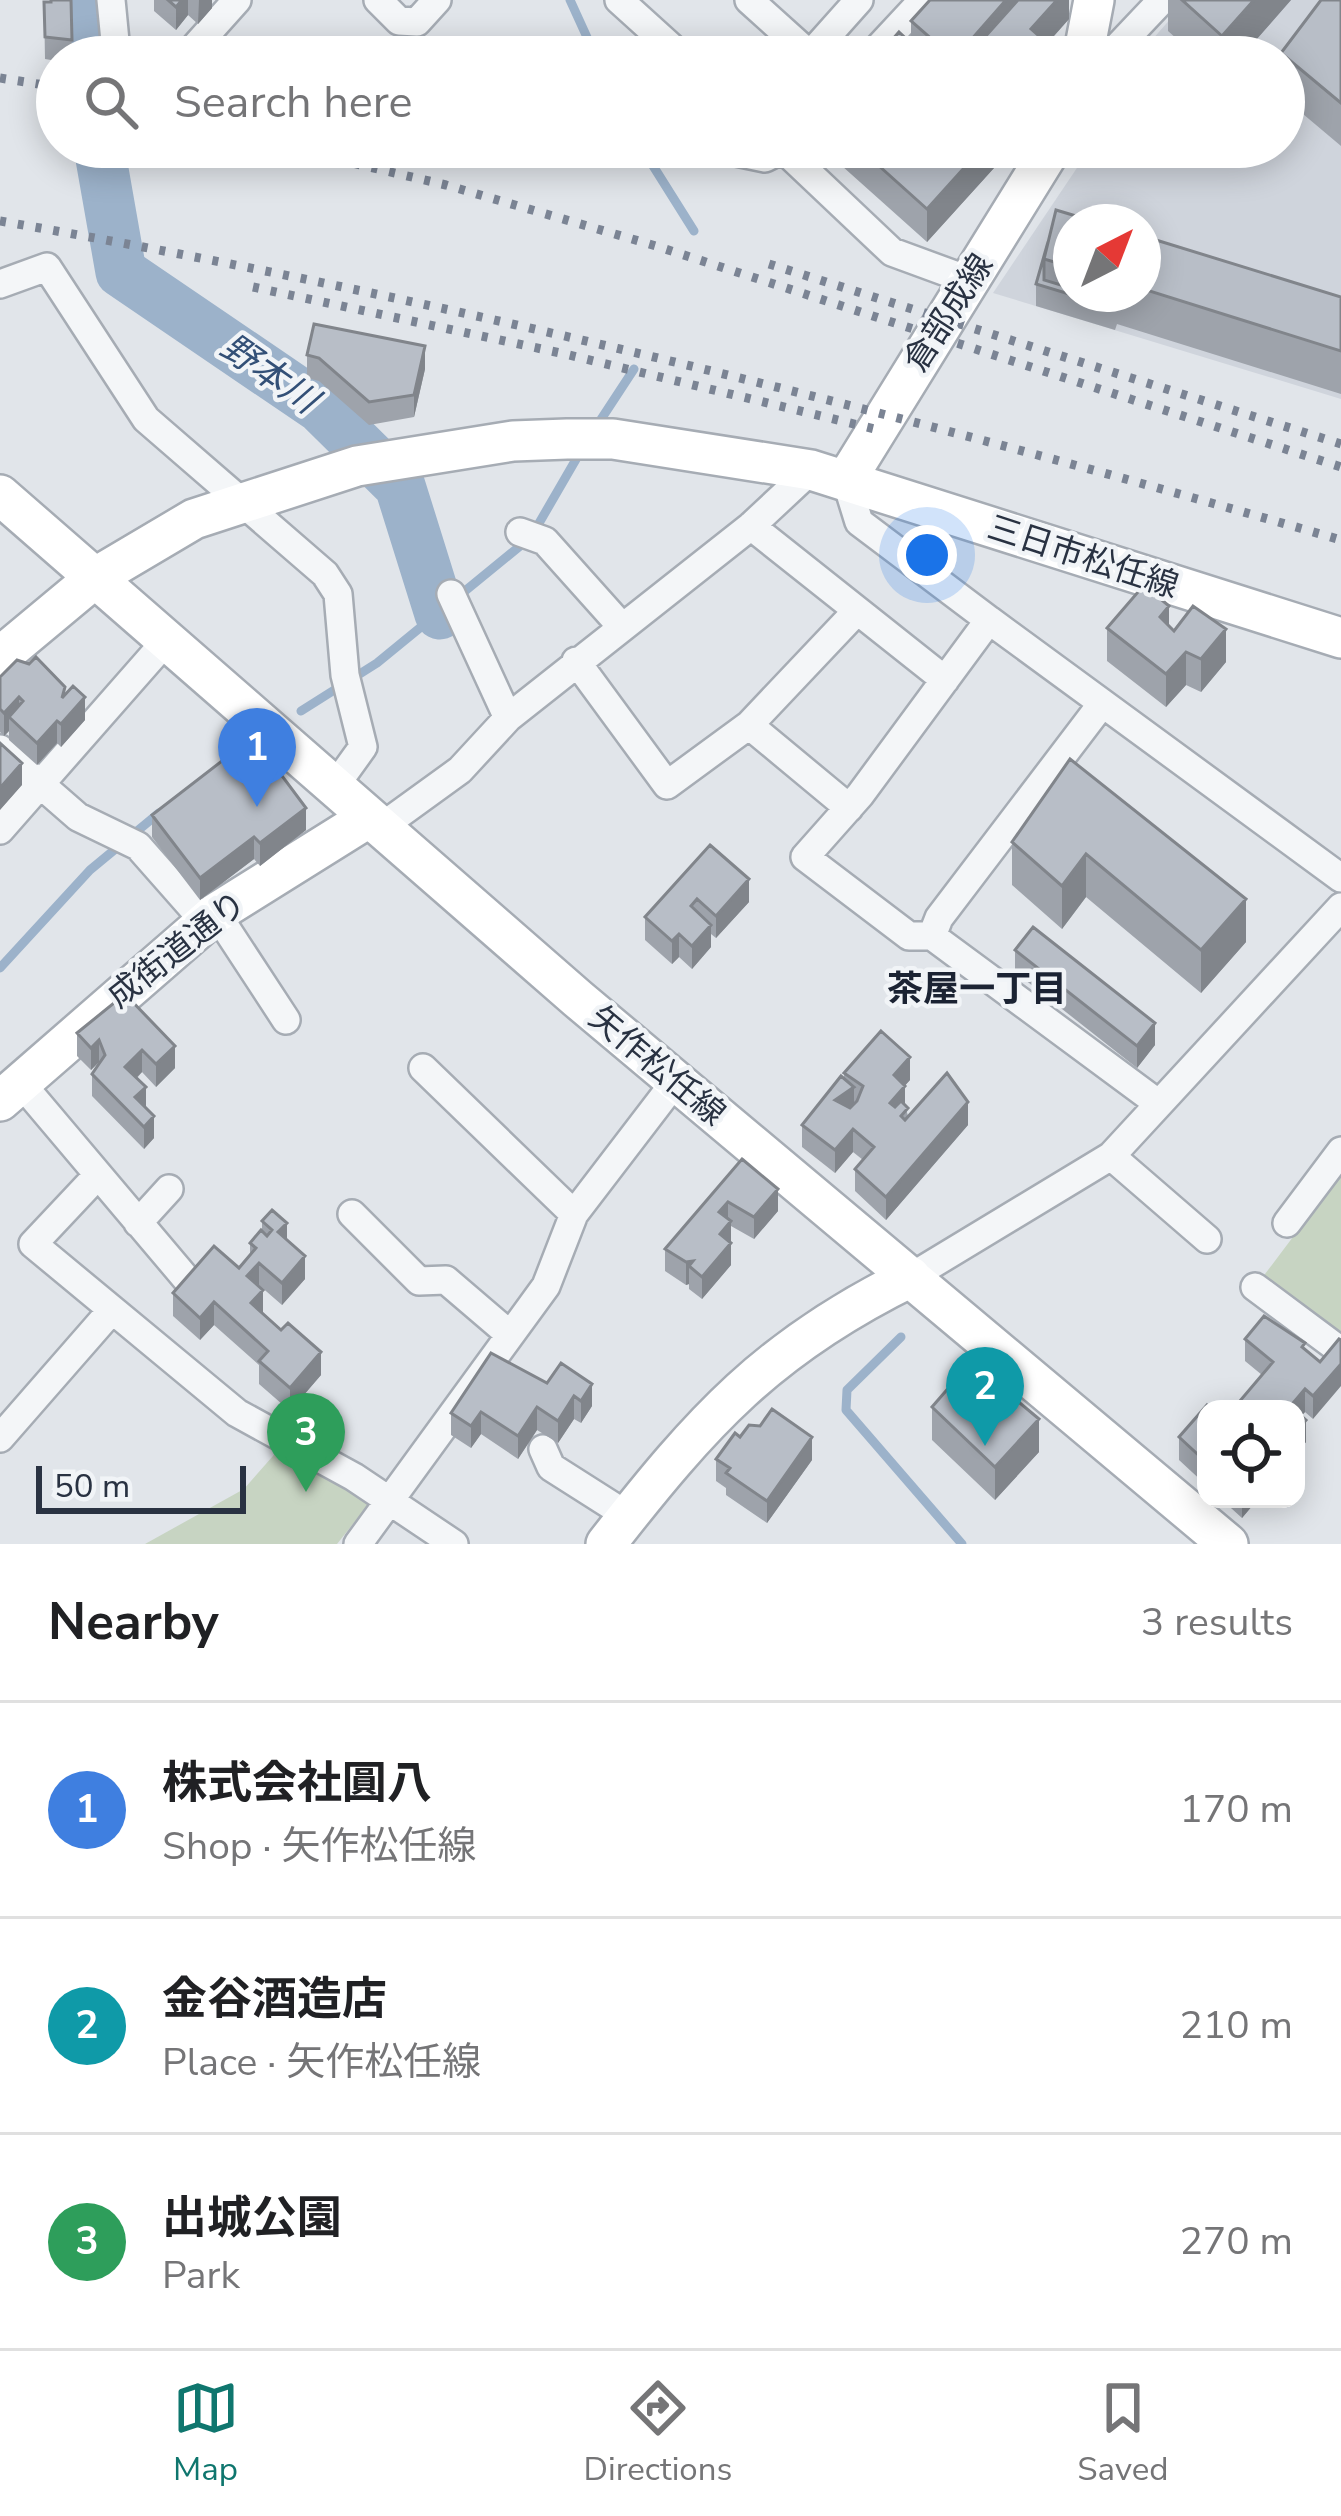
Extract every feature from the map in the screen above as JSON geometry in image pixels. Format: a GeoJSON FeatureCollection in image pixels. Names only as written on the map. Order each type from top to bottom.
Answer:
{"type":"FeatureCollection","features":[{"type":"Feature","properties":{"kind":"main road"},"geometry":{"type":"LineString","coordinates":[[1087,36],[1094,0]]}},
{"type":"Feature","properties":{"kind":"main road","name":"倉部成線"},"geometry":{"type":"LineString","coordinates":[[829,475],[971,281],[1039,168]]}},
{"type":"Feature","properties":{"kind":"main road","name":"三日市松任線"},"geometry":{"type":"LineString","coordinates":[[240,502],[356,466],[403,458],[513,441],[613,440],[829,475],[1341,638]]}},
{"type":"Feature","properties":{"kind":"main road","name":"矢作松任線"},"geometry":{"type":"LineString","coordinates":[[0,495],[374,823],[911,1277],[1208,1538]]}},
{"type":"Feature","properties":{"kind":"main road"},"geometry":{"type":"LineString","coordinates":[[0,657],[96,577],[194,519],[240,502]]}},
{"type":"Feature","properties":{"kind":"main road","name":"成街道通り"},"geometry":{"type":"LineString","coordinates":[[10,1092],[211,918],[374,823]]}},
{"type":"Feature","properties":{"kind":"main road"},"geometry":{"type":"LineString","coordinates":[[617,1530],[676,1454],[761,1367],[850,1306],[911,1277]]}},
{"type":"Feature","properties":{"kind":"street"},"geometry":{"type":"LineString","coordinates":[[111,0],[115,36]]}},
{"type":"Feature","properties":{"kind":"street"},"geometry":{"type":"LineString","coordinates":[[204,36],[237,0]]}},
{"type":"Feature","properties":{"kind":"street"},"geometry":{"type":"LineString","coordinates":[[378,0],[399,20],[417,22],[437,0]]}},
{"type":"Feature","properties":{"kind":"street"},"geometry":{"type":"LineString","coordinates":[[619,0],[659,36]]}},
{"type":"Feature","properties":{"kind":"street"},"geometry":{"type":"LineString","coordinates":[[748,0],[789,36]]}},
{"type":"Feature","properties":{"kind":"street"},"geometry":{"type":"LineString","coordinates":[[827,36],[860,0]]}},
{"type":"Feature","properties":{"kind":"street"},"geometry":{"type":"LineString","coordinates":[[889,36],[922,0]]}},
{"type":"Feature","properties":{"kind":"street"},"geometry":{"type":"LineString","coordinates":[[1128,36],[1162,0]]}},
{"type":"Feature","properties":{"kind":"street"},"geometry":{"type":"LineString","coordinates":[[805,168],[892,252],[971,281]]}},
{"type":"Feature","properties":{"kind":"street"},"geometry":{"type":"LineString","coordinates":[[0,284],[47,267],[146,419],[326,574],[338,594],[347,684],[363,747],[334,786]]}},
{"type":"Feature","properties":{"kind":"street"},"geometry":{"type":"LineString","coordinates":[[374,823],[460,770],[508,718],[576,661],[751,526],[829,475],[859,522],[1341,878]]}},
{"type":"Feature","properties":{"kind":"street"},"geometry":{"type":"LineString","coordinates":[[751,526],[945,680]]}},
{"type":"Feature","properties":{"kind":"street"},"geometry":{"type":"LineString","coordinates":[[532,537],[622,627]]}},
{"type":"Feature","properties":{"kind":"street"},"geometry":{"type":"LineString","coordinates":[[455,602],[508,718]]}},
{"type":"Feature","properties":{"kind":"street"},"geometry":{"type":"LineString","coordinates":[[576,661],[667,785],[749,725],[855,613]]}},
{"type":"Feature","properties":{"kind":"street"},"geometry":{"type":"LineString","coordinates":[[989,620],[849,808],[805,857],[909,936],[932,936],[1159,1104]]}},
{"type":"Feature","properties":{"kind":"street"},"geometry":{"type":"LineString","coordinates":[[0,830],[166,641]]}},
{"type":"Feature","properties":{"kind":"street"},"geometry":{"type":"LineString","coordinates":[[932,936],[939,918],[1101,705]]}},
{"type":"Feature","properties":{"kind":"street"},"geometry":{"type":"LineString","coordinates":[[749,725],[849,808]]}},
{"type":"Feature","properties":{"kind":"street"},"geometry":{"type":"LineString","coordinates":[[0,749],[78,817],[128,841],[211,918],[286,1020]]}},
{"type":"Feature","properties":{"kind":"street"},"geometry":{"type":"LineString","coordinates":[[911,1277],[1111,1156],[1341,907]]}},
{"type":"Feature","properties":{"kind":"street"},"geometry":{"type":"LineString","coordinates":[[423,1068],[574,1214]]}},
{"type":"Feature","properties":{"kind":"street"},"geometry":{"type":"LineString","coordinates":[[358,1544],[546,1286],[574,1214],[675,1082]]}},
{"type":"Feature","properties":{"kind":"street"},"geometry":{"type":"LineString","coordinates":[[10,1092],[97,1176],[194,1288]]}},
{"type":"Feature","properties":{"kind":"street"},"geometry":{"type":"LineString","coordinates":[[1287,1222],[1341,1151]]}},
{"type":"Feature","properties":{"kind":"street"},"geometry":{"type":"LineString","coordinates":[[1111,1156],[1207,1239]]}},
{"type":"Feature","properties":{"kind":"street"},"geometry":{"type":"LineString","coordinates":[[97,1176],[33,1244],[237,1413],[354,1477],[454,1544]]}},
{"type":"Feature","properties":{"kind":"street"},"geometry":{"type":"LineString","coordinates":[[138,1223],[169,1189]]}},
{"type":"Feature","properties":{"kind":"street"},"geometry":{"type":"LineString","coordinates":[[352,1214],[419,1281],[446,1280],[508,1333]]}},
{"type":"Feature","properties":{"kind":"street"},"geometry":{"type":"LineString","coordinates":[[1255,1287],[1341,1351]]}},
{"type":"Feature","properties":{"kind":"street"},"geometry":{"type":"LineString","coordinates":[[0,1438],[111,1311]]}},
{"type":"Feature","properties":{"kind":"street"},"geometry":{"type":"LineString","coordinates":[[543,1449],[551,1467],[617,1530]]}},
{"type":"Feature","properties":{"kind":"shaded area"},"geometry":{"type":"Polygon","coordinates":[[[1187,0],[1341,0],[1341,399],[1055,312],[1161,312],[1161,204],[1053,204],[1053,311],[993,293],[1077,168],[1305,168],[1305,36],[1155,36],[1187,0]]]}},
{"type":"Feature","properties":{"kind":"green space"},"geometry":{"type":"Polygon","coordinates":[[[1341,1173],[1341,1344],[1259,1282],[1341,1173]]]}},
{"type":"Feature","properties":{"kind":"green space"},"geometry":{"type":"Polygon","coordinates":[[[287,1440],[377,1494],[337,1544],[145,1544],[244,1489],[287,1440]]]}},
{"type":"Feature","properties":{"kind":"building"},"geometry":{"type":"Polygon","coordinates":[[[71,0],[72,36],[45,36],[44,2],[71,0]]]}},
{"type":"Feature","properties":{"kind":"building"},"geometry":{"type":"Polygon","coordinates":[[[930,0],[1006,0],[974,36],[928,36],[911,21],[930,0]]]}},
{"type":"Feature","properties":{"kind":"building"},"geometry":{"type":"Polygon","coordinates":[[[1018,0],[1057,0],[1031,29],[1039,36],[986,36],[1018,0]]]}},
{"type":"Feature","properties":{"kind":"building"},"geometry":{"type":"Polygon","coordinates":[[[1182,0],[1254,0],[1222,36],[1182,0]]]}},
{"type":"Feature","properties":{"kind":"building"},"geometry":{"type":"Polygon","coordinates":[[[1321,0],[1341,0],[1341,103],[1305,73],[1305,36],[1294,36],[1321,0]]]}},
{"type":"Feature","properties":{"kind":"building"},"geometry":{"type":"Polygon","coordinates":[[[881,168],[964,168],[927,209],[881,168]]]}},
{"type":"Feature","properties":{"kind":"building"},"geometry":{"type":"Polygon","coordinates":[[[1053,222],[1053,262],[1044,259],[1053,222]]]}},
{"type":"Feature","properties":{"kind":"building"},"geometry":{"type":"Polygon","coordinates":[[[1048,242],[1044,280],[1053,283],[1053,289],[1036,284],[1048,242]]]}},
{"type":"Feature","properties":{"kind":"building"},"geometry":{"type":"Polygon","coordinates":[[[1161,242],[1341,297],[1341,351],[1161,295],[1161,242]]]}},
{"type":"Feature","properties":{"kind":"building"},"geometry":{"type":"Polygon","coordinates":[[[314,324],[425,346],[414,395],[369,402],[319,358],[307,355],[314,324]]]}},
{"type":"Feature","properties":{"kind":"building"},"geometry":{"type":"Polygon","coordinates":[[[1144,585],[1169,606],[1160,617],[1174,631],[1193,606],[1226,629],[1201,659],[1186,652],[1166,674],[1107,628],[1144,585]]]}},
{"type":"Feature","properties":{"kind":"building"},"geometry":{"type":"Polygon","coordinates":[[[36,657],[65,687],[62,698],[73,686],[85,697],[37,743],[9,717],[23,701],[19,697],[4,713],[0,709],[0,677],[17,660],[29,664],[36,657]]]}},
{"type":"Feature","properties":{"kind":"building"},"geometry":{"type":"Polygon","coordinates":[[[253,737],[306,808],[260,843],[254,837],[200,878],[152,815],[253,737]]]}},
{"type":"Feature","properties":{"kind":"building"},"geometry":{"type":"Polygon","coordinates":[[[0,743],[22,763],[0,788],[0,743]]]}},
{"type":"Feature","properties":{"kind":"building"},"geometry":{"type":"Polygon","coordinates":[[[1070,759],[1246,899],[1201,950],[1086,854],[1062,886],[1012,842],[1070,759]]]}},
{"type":"Feature","properties":{"kind":"building"},"geometry":{"type":"Polygon","coordinates":[[[710,845],[749,879],[716,916],[697,899],[691,906],[711,925],[692,946],[679,934],[672,941],[645,917],[710,845]]]}},
{"type":"Feature","properties":{"kind":"building"},"geometry":{"type":"Polygon","coordinates":[[[1033,927],[1155,1023],[1137,1046],[1015,950],[1033,927]]]}},
{"type":"Feature","properties":{"kind":"building"},"geometry":{"type":"Polygon","coordinates":[[[125,994],[175,1046],[156,1064],[142,1050],[125,1067],[146,1087],[135,1097],[154,1116],[144,1127],[92,1074],[105,1055],[99,1040],[91,1048],[77,1033],[125,994]]]}},
{"type":"Feature","properties":{"kind":"building"},"geometry":{"type":"Polygon","coordinates":[[[881,1031],[910,1057],[894,1075],[905,1086],[890,1103],[895,1107],[901,1101],[908,1108],[901,1116],[905,1120],[947,1073],[968,1102],[886,1197],[855,1169],[874,1147],[853,1129],[835,1150],[802,1125],[841,1076],[854,1087],[835,1100],[850,1108],[857,1101],[863,1086],[844,1073],[881,1031]]]}},
{"type":"Feature","properties":{"kind":"building"},"geometry":{"type":"Polygon","coordinates":[[[742,1159],[778,1189],[754,1217],[728,1202],[719,1212],[731,1221],[720,1234],[731,1243],[702,1277],[689,1266],[693,1261],[686,1262],[665,1249],[742,1159]]]}},
{"type":"Feature","properties":{"kind":"building"},"geometry":{"type":"Polygon","coordinates":[[[272,1210],[287,1223],[278,1232],[305,1256],[282,1283],[259,1263],[247,1276],[263,1290],[251,1303],[281,1330],[288,1323],[321,1352],[290,1388],[259,1361],[268,1351],[214,1302],[200,1318],[173,1293],[214,1246],[239,1268],[256,1248],[250,1243],[261,1230],[267,1236],[272,1230],[262,1221],[272,1210]]]}},
{"type":"Feature","properties":{"kind":"building"},"geometry":{"type":"Polygon","coordinates":[[[1264,1316],[1305,1343],[1302,1347],[1320,1362],[1341,1340],[1341,1364],[1313,1396],[1305,1389],[1296,1400],[1241,1400],[1273,1362],[1245,1339],[1264,1316]]]}},
{"type":"Feature","properties":{"kind":"building"},"geometry":{"type":"Polygon","coordinates":[[[491,1353],[547,1383],[561,1363],[592,1384],[581,1401],[574,1396],[558,1421],[537,1407],[518,1436],[481,1412],[471,1426],[451,1413],[491,1353]]]}},
{"type":"Feature","properties":{"kind":"building"},"geometry":{"type":"Polygon","coordinates":[[[971,1362],[1039,1419],[995,1467],[932,1407],[971,1362]]]}},
{"type":"Feature","properties":{"kind":"building"},"geometry":{"type":"Polygon","coordinates":[[[772,1409],[812,1437],[767,1501],[726,1473],[730,1468],[716,1459],[735,1433],[740,1437],[749,1425],[760,1426],[772,1409]]]}},
{"type":"Feature","properties":{"kind":"building"},"geometry":{"type":"Polygon","coordinates":[[[1197,1416],[1197,1454],[1179,1437],[1197,1416]]]}},
{"type":"Feature","properties":{"kind":"waterway","name":"野本川"},"geometry":{"type":"LineString","coordinates":[[88,0],[91,36]]}},
{"type":"Feature","properties":{"kind":"waterway"},"geometry":{"type":"LineString","coordinates":[[570,0],[586,36]]}},
{"type":"Feature","properties":{"kind":"waterway","name":"野本川"},"geometry":{"type":"LineString","coordinates":[[103,168],[121,272],[321,408],[400,486],[440,614]]}},
{"type":"Feature","properties":{"kind":"waterway"},"geometry":{"type":"LineString","coordinates":[[654,168],[694,231]]}},
{"type":"Feature","properties":{"kind":"waterway"},"geometry":{"type":"LineString","coordinates":[[594,430],[634,369]]}},
{"type":"Feature","properties":{"kind":"waterway"},"geometry":{"type":"LineString","coordinates":[[301,711],[377,663],[531,537],[582,449]]}},
{"type":"Feature","properties":{"kind":"waterway"},"geometry":{"type":"LineString","coordinates":[[0,968],[90,870],[159,813]]}},
{"type":"Feature","properties":{"kind":"waterway"},"geometry":{"type":"LineString","coordinates":[[901,1337],[847,1390],[846,1410],[962,1544]]}},
{"type":"Feature","properties":{"kind":"railway"},"geometry":{"type":"LineString","coordinates":[[0,78],[36,84]]}},
{"type":"Feature","properties":{"kind":"railway"},"geometry":{"type":"LineString","coordinates":[[374,168],[656,246],[1341,467]]}},
{"type":"Feature","properties":{"kind":"railway"},"geometry":{"type":"LineString","coordinates":[[0,221],[339,286],[675,362],[1009,447],[1341,540]]}},
{"type":"Feature","properties":{"kind":"railway"},"geometry":{"type":"LineString","coordinates":[[769,264],[1341,444]]}},
{"type":"Feature","properties":{"kind":"railway"},"geometry":{"type":"LineString","coordinates":[[253,287],[565,354],[879,430]]}},
{"type":"Feature","properties":{"kind":"place","name":"株式会社圓八"},"geometry":{"type":"Point","coordinates":[257,807]}},
{"type":"Feature","properties":{"kind":"place","name":"金谷酒造店"},"geometry":{"type":"Point","coordinates":[985,1446]}},
{"type":"Feature","properties":{"kind":"place","name":"出城公園"},"geometry":{"type":"Point","coordinates":[306,1492]}},
{"type":"Feature","properties":{"kind":"district","name":"茶屋一丁目"},"geometry":{"type":"Point","coordinates":[977,989]}}]}
